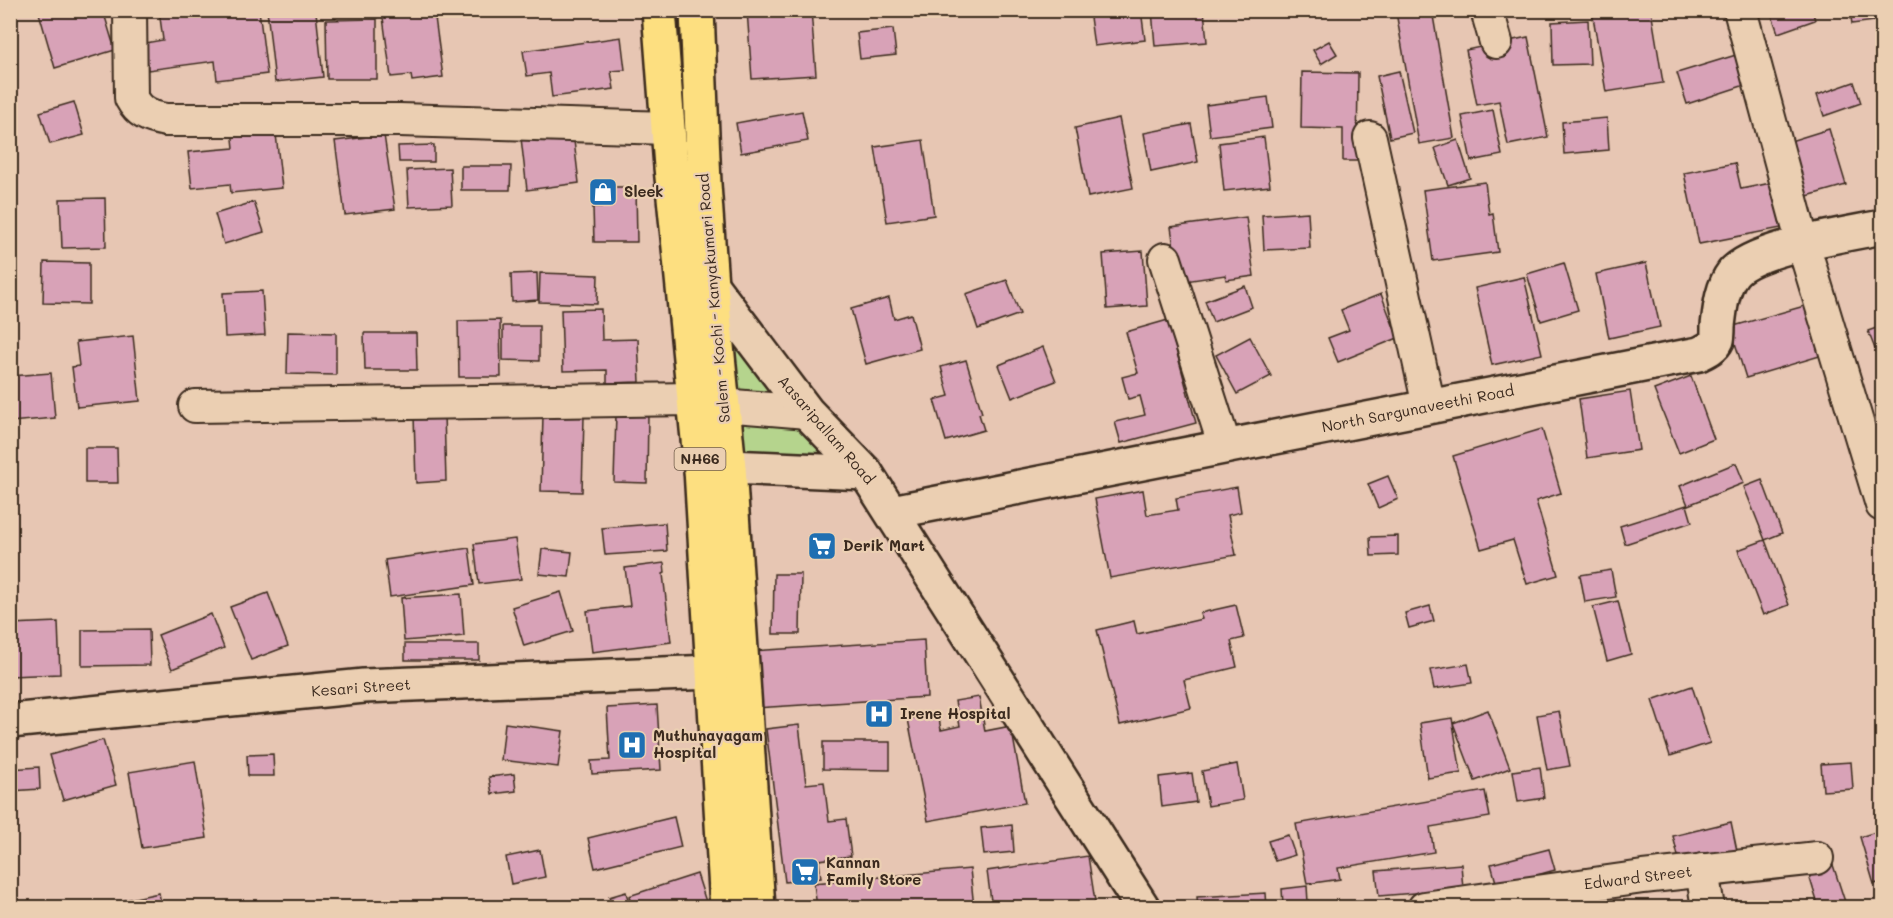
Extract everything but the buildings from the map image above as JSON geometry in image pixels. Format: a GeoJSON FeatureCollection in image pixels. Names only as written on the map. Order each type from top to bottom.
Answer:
{"type":"FeatureCollection","features":[{"type":"Feature","properties":{"kind":"highway","name":"Salem - Kochi - Kanyakumari Road"},"geometry":{"type":"LineString","coordinates":[[659,10],[668,128],[697,286],[758,908]]}},
{"type":"Feature","properties":{"kind":"highway","name":"Salem - Kochi - Kanyakumari Road"},"geometry":{"type":"LineString","coordinates":[[697,10],[704,184],[697,286]]}},
{"type":"Feature","properties":{"kind":"highway","name":"Salem - Kochi - Kanyakumari Road"},"geometry":{"type":"LineString","coordinates":[[715,468],[712,672],[727,908]]}},
{"type":"Feature","properties":{"kind":"street"},"geometry":{"type":"LineString","coordinates":[[130,10],[131,98],[144,114],[154,118],[166,120],[400,120],[668,128]]}},
{"type":"Feature","properties":{"kind":"street"},"geometry":{"type":"LineString","coordinates":[[1487,10],[1496,42]]}},
{"type":"Feature","properties":{"kind":"street"},"geometry":{"type":"LineString","coordinates":[[1740,10],[1803,244],[1882,505]]}},
{"type":"Feature","properties":{"kind":"street"},"geometry":{"type":"LineString","coordinates":[[1370,138],[1429,406]]}},
{"type":"Feature","properties":{"kind":"street","name":"North Sargunaveethi Road"},"geometry":{"type":"LineString","coordinates":[[892,512],[1699,354],[1717,340],[1726,286],[1733,273],[1741,265],[1755,258],[1803,244],[1882,227]]}},
{"type":"Feature","properties":{"kind":"street"},"geometry":{"type":"LineString","coordinates":[[1166,259],[1225,447]]}},
{"type":"Feature","properties":{"kind":"street","name":"Aasaripallam Road"},"geometry":{"type":"LineString","coordinates":[[697,286],[807,412],[866,473],[1143,908]]}},
{"type":"Feature","properties":{"kind":"street"},"geometry":{"type":"LineString","coordinates":[[195,406],[708,402],[807,412]]}},
{"type":"Feature","properties":{"kind":"street"},"geometry":{"type":"LineString","coordinates":[[715,468],[866,473]]}},
{"type":"Feature","properties":{"kind":"street","name":"Kesari Street"},"geometry":{"type":"LineString","coordinates":[[10,722],[364,686],[712,672]]}},
{"type":"Feature","properties":{"kind":"street","name":"Edward Street"},"geometry":{"type":"LineString","coordinates":[[1425,908],[1643,877],[1817,858]]}},
{"type":"Feature","properties":{"kind":"street"},"geometry":{"type":"LineString","coordinates":[[1702,870],[1708,908]]}},
{"type":"Feature","properties":{"kind":"green space"},"geometry":{"type":"Polygon","coordinates":[[[718,303],[843,464],[735,457],[718,303]]]}},
{"type":"Feature","properties":{"kind":"place","name":"Sleek"},"geometry":{"type":"Point","coordinates":[603,192]}},
{"type":"Feature","properties":{"kind":"place","name":"Derik Mart"},"geometry":{"type":"Point","coordinates":[822,546]}},
{"type":"Feature","properties":{"kind":"place","name":"Irene Hospital"},"geometry":{"type":"Point","coordinates":[879,714]}},
{"type":"Feature","properties":{"kind":"place","name":"Muthunayagam Hospital"},"geometry":{"type":"Point","coordinates":[632,745]}},
{"type":"Feature","properties":{"kind":"place","name":"Kannan Family Store"},"geometry":{"type":"Point","coordinates":[805,872]}}]}
